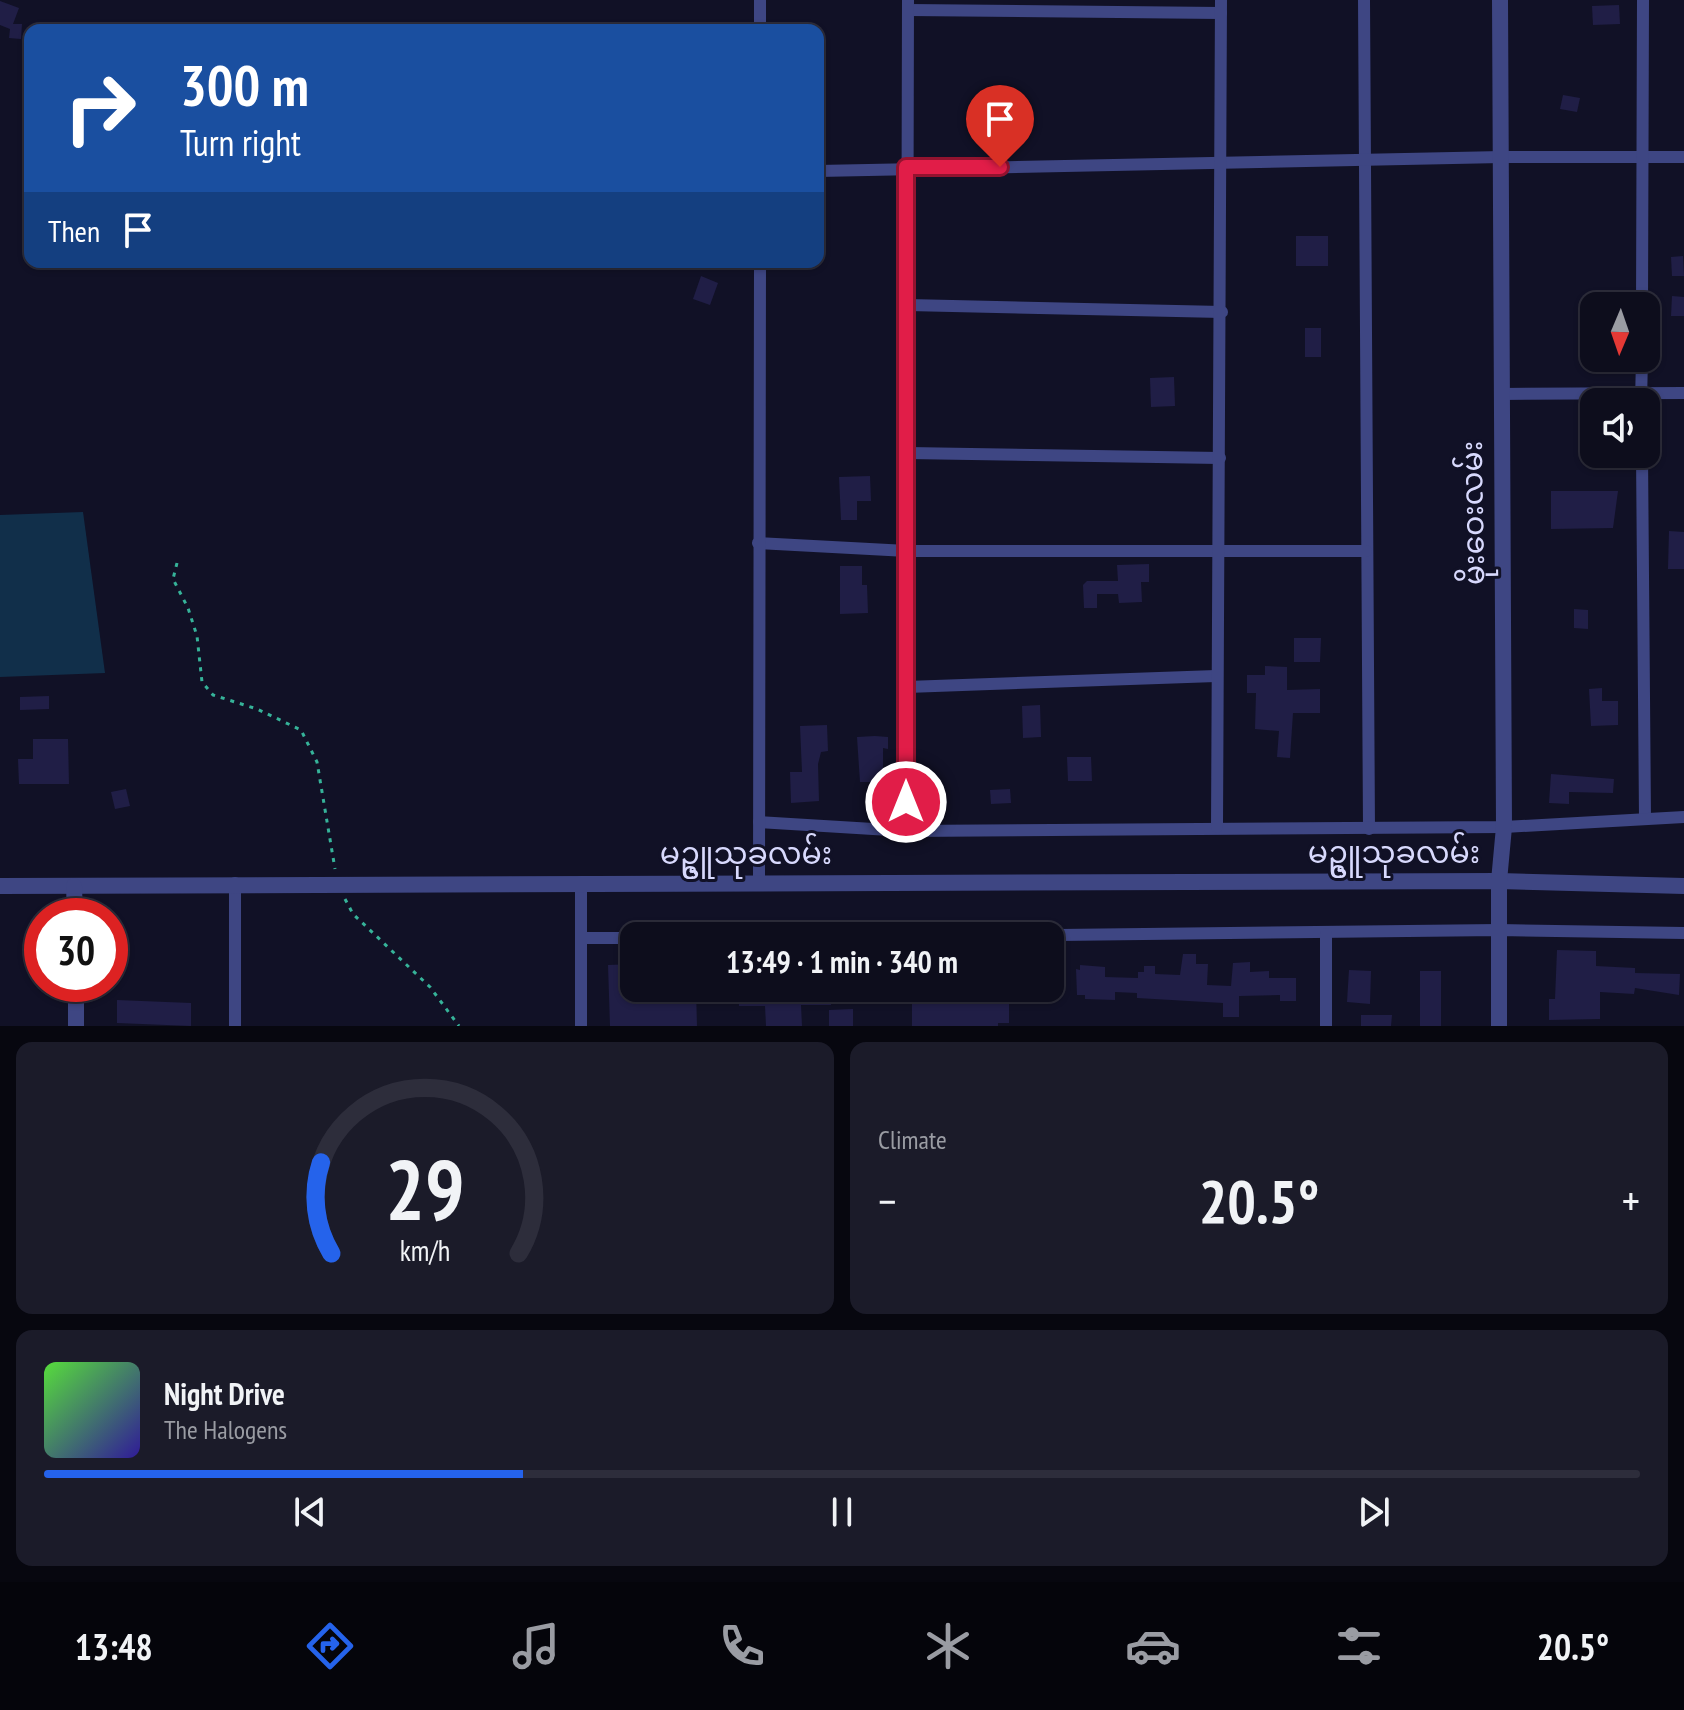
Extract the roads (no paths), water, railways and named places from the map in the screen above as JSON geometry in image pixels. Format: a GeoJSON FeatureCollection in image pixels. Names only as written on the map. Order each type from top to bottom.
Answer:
{"type":"FeatureCollection","features":[{"type":"Feature","properties":{"kind":"street"},"geometry":{"type":"LineString","coordinates":[[760,0],[760,24]]}},
{"type":"Feature","properties":{"kind":"street"},"geometry":{"type":"LineString","coordinates":[[1364,0],[1369,829]]}},
{"type":"Feature","properties":{"kind":"street","name":"မိုးဝေးလမ်း"},"geometry":{"type":"LineString","coordinates":[[1499,1026],[1499,881],[1504,827],[1500,0]]}},
{"type":"Feature","properties":{"kind":"street"},"geometry":{"type":"LineString","coordinates":[[1642,292],[1643,0]]}},
{"type":"Feature","properties":{"kind":"street"},"geometry":{"type":"LineString","coordinates":[[906,831],[908,5],[1221,7],[1222,312],[1216,676],[1217,827]]}},
{"type":"Feature","properties":{"kind":"street"},"geometry":{"type":"LineString","coordinates":[[824,171],[906,167],[1220,165],[1364,159],[1684,157]]}},
{"type":"Feature","properties":{"kind":"street"},"geometry":{"type":"LineString","coordinates":[[759,882],[760,268]]}},
{"type":"Feature","properties":{"kind":"street"},"geometry":{"type":"LineString","coordinates":[[908,305],[1222,312]]}},
{"type":"Feature","properties":{"kind":"street"},"geometry":{"type":"LineString","coordinates":[[1660,395],[1684,393]]}},
{"type":"Feature","properties":{"kind":"street"},"geometry":{"type":"LineString","coordinates":[[1500,394],[1580,396]]}},
{"type":"Feature","properties":{"kind":"street"},"geometry":{"type":"LineString","coordinates":[[908,453],[1220,458]]}},
{"type":"Feature","properties":{"kind":"street"},"geometry":{"type":"LineString","coordinates":[[1642,468],[1645,818]]}},
{"type":"Feature","properties":{"kind":"street"},"geometry":{"type":"LineString","coordinates":[[758,543],[907,551],[1366,551]]}},
{"type":"Feature","properties":{"kind":"street"},"geometry":{"type":"LineString","coordinates":[[907,687],[1216,676]]}},
{"type":"Feature","properties":{"kind":"street"},"geometry":{"type":"LineString","coordinates":[[759,822],[906,831],[1217,827],[1369,829],[1504,827],[1684,817]]}},
{"type":"Feature","properties":{"kind":"street","name":"မဥ္ဇူသုခလမ်း"},"geometry":{"type":"LineString","coordinates":[[0,886],[1499,881],[1684,886]]}},
{"type":"Feature","properties":{"kind":"street"},"geometry":{"type":"LineString","coordinates":[[581,882],[581,1026]]}},
{"type":"Feature","properties":{"kind":"street"},"geometry":{"type":"LineString","coordinates":[[235,883],[235,1026]]}},
{"type":"Feature","properties":{"kind":"street"},"geometry":{"type":"LineString","coordinates":[[74,886],[74,898]]}},
{"type":"Feature","properties":{"kind":"street"},"geometry":{"type":"LineString","coordinates":[[1064,935],[1499,930],[1684,933]]}},
{"type":"Feature","properties":{"kind":"street"},"geometry":{"type":"LineString","coordinates":[[1326,934],[1326,1026]]}},
{"type":"Feature","properties":{"kind":"street"},"geometry":{"type":"LineString","coordinates":[[581,938],[620,938]]}},
{"type":"Feature","properties":{"kind":"street"},"geometry":{"type":"LineString","coordinates":[[76,1002],[76,1026]]}},
{"type":"Feature","properties":{"kind":"water"},"geometry":{"type":"Polygon","coordinates":[[[83,512],[105,673],[0,677],[0,515],[83,512]]]}}]}
